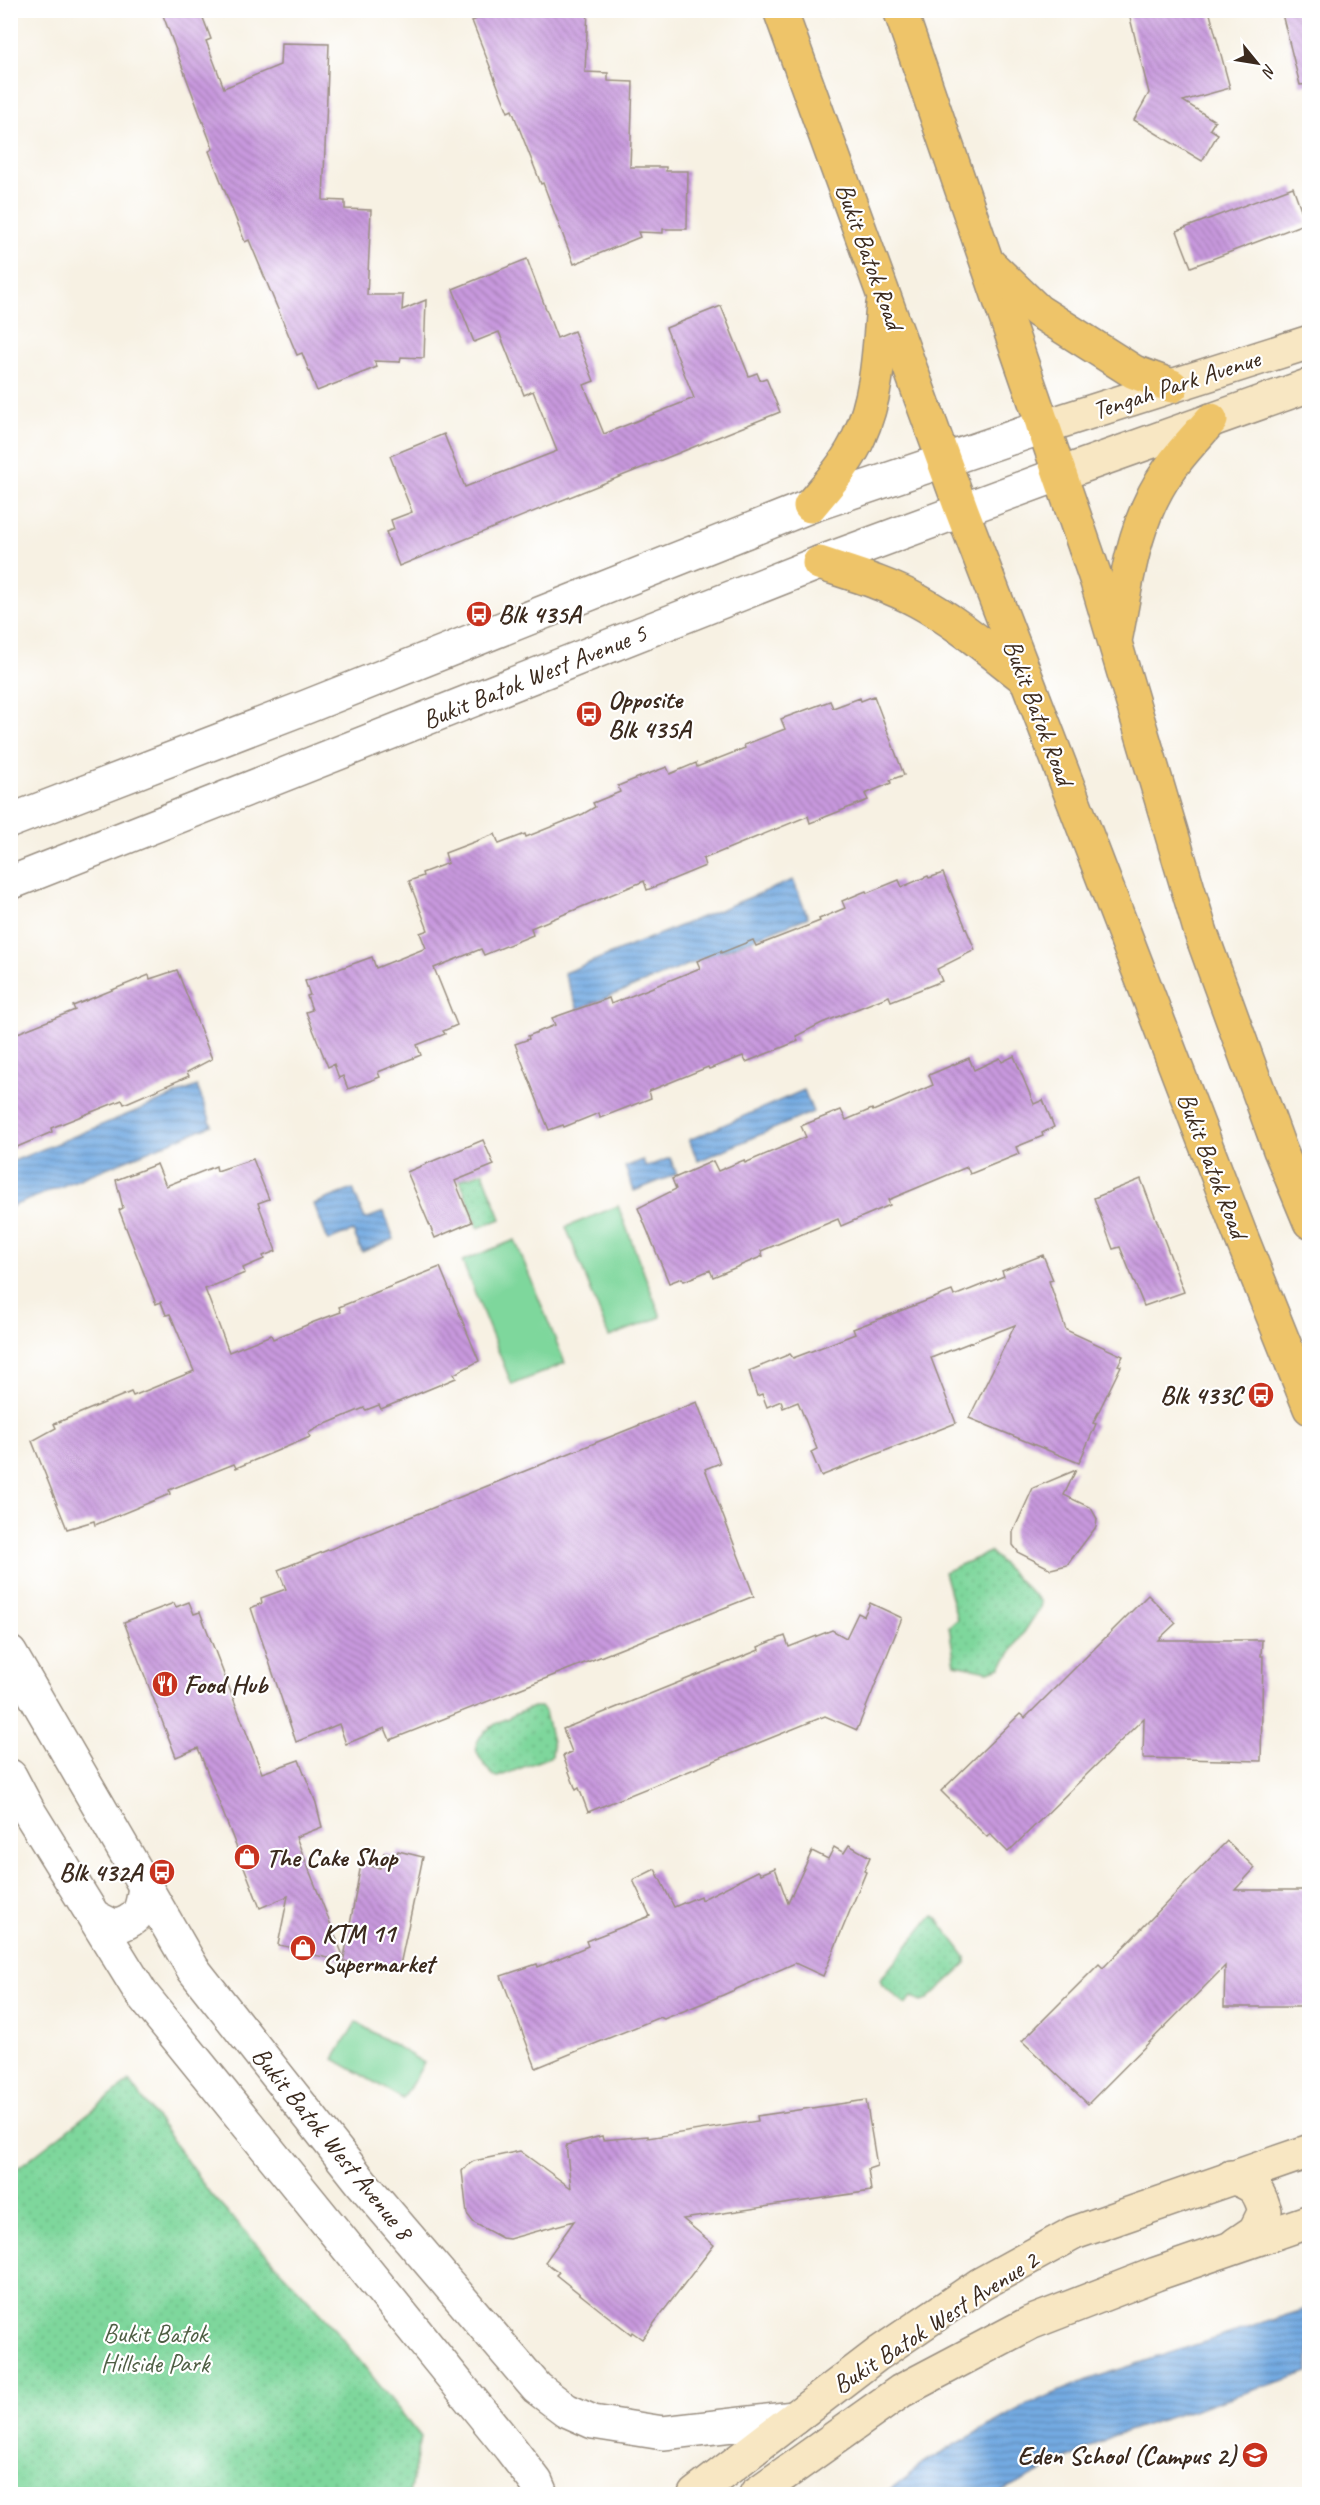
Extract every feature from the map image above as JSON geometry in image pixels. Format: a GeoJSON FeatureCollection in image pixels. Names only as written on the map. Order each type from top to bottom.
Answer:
{"type":"FeatureCollection","features":[{"type":"Feature","properties":{"kind":"main road","name":"Bukit Batok Road"},"geometry":{"type":"LineString","coordinates":[[780,10],[962,511],[1240,1234],[1310,1408]]}},
{"type":"Feature","properties":{"kind":"main road"},"geometry":{"type":"LineString","coordinates":[[900,10],[1097,582],[1201,933],[1280,1150],[1310,1222]]}},
{"type":"Feature","properties":{"kind":"main road"},"geometry":{"type":"LineString","coordinates":[[987,262],[1038,311],[1134,372],[1172,386]]}},
{"type":"Feature","properties":{"kind":"main road"},"geometry":{"type":"LineString","coordinates":[[810,506],[841,469],[858,439],[869,410],[877,372],[884,292]]}},
{"type":"Feature","properties":{"kind":"main road","name":"Tengah Park Avenue"},"geometry":{"type":"LineString","coordinates":[[1043,427],[1310,342]]}},
{"type":"Feature","properties":{"kind":"main road","name":"Tengah Park Avenue"},"geometry":{"type":"LineString","coordinates":[[1060,474],[1310,385]]}},
{"type":"Feature","properties":{"kind":"main road"},"geometry":{"type":"LineString","coordinates":[[1115,644],[1131,556],[1153,496],[1169,469],[1211,420]]}},
{"type":"Feature","properties":{"kind":"main road"},"geometry":{"type":"LineString","coordinates":[[819,563],[876,582],[917,600],[953,623],[1026,679]]}},
{"type":"Feature","properties":{"kind":"main road","name":"Bukit Batok West Avenue 2"},"geometry":{"type":"LineString","coordinates":[[695,2494],[878,2354],[981,2284],[1074,2233],[1310,2151]]}},
{"type":"Feature","properties":{"kind":"main road","name":"Bukit Batok West Avenue 2"},"geometry":{"type":"LineString","coordinates":[[1231,2177],[1251,2184],[1260,2196],[1265,2211],[1255,2231],[1231,2247]]}},
{"type":"Feature","properties":{"kind":"main road","name":"Bukit Batok West Avenue 2"},"geometry":{"type":"LineString","coordinates":[[756,2494],[902,2391],[1030,2323],[1231,2247],[1310,2221]]}},
{"type":"Feature","properties":{"kind":"street"},"geometry":{"type":"LineString","coordinates":[[10,821],[301,709],[810,506],[1043,427]]}},
{"type":"Feature","properties":{"kind":"street","name":"Bukit Batok West Avenue 5"},"geometry":{"type":"LineString","coordinates":[[10,882],[819,563],[1060,474]]}},
{"type":"Feature","properties":{"kind":"street","name":"Bukit Batok West Avenue 8"},"geometry":{"type":"LineString","coordinates":[[10,1653],[193,1969],[362,2183],[537,2388],[566,2410],[593,2422],[663,2433],[794,2418]]}},
{"type":"Feature","properties":{"kind":"street"},"geometry":{"type":"LineString","coordinates":[[10,1776],[28,1810],[141,1993],[510,2448],[536,2482],[541,2494]]}},
{"type":"Feature","properties":{"kind":"street"},"geometry":{"type":"LineString","coordinates":[[95,1917],[116,1927],[131,1922],[142,1908],[145,1886]]}},
{"type":"Feature","properties":{"kind":"green space"},"geometry":{"type":"Polygon","coordinates":[[[483,1172],[501,1219],[478,1228],[460,1180],[483,1172]]]}},
{"type":"Feature","properties":{"kind":"green space"},"geometry":{"type":"Polygon","coordinates":[[[618,1206],[661,1317],[609,1337],[566,1227],[618,1206]]]}},
{"type":"Feature","properties":{"kind":"green space"},"geometry":{"type":"Polygon","coordinates":[[[515,1240],[565,1363],[512,1385],[462,1261],[515,1240]]]}},
{"type":"Feature","properties":{"kind":"green space"},"geometry":{"type":"Polygon","coordinates":[[[990,1552],[1041,1602],[1040,1608],[1001,1667],[988,1671],[955,1664],[949,1626],[957,1619],[944,1572],[990,1552]]]}},
{"type":"Feature","properties":{"kind":"green space"},"geometry":{"type":"Polygon","coordinates":[[[533,1707],[540,1707],[545,1712],[553,1746],[552,1756],[498,1777],[493,1776],[477,1752],[477,1744],[481,1736],[507,1718],[533,1707]]]}},
{"type":"Feature","properties":{"kind":"green space"},"geometry":{"type":"Polygon","coordinates":[[[935,1916],[966,1957],[966,1964],[928,1999],[921,2001],[912,1997],[906,2004],[882,1985],[880,1980],[930,1918],[935,1916]]]}},
{"type":"Feature","properties":{"kind":"green space"},"geometry":{"type":"Polygon","coordinates":[[[356,2022],[424,2063],[403,2099],[334,2059],[356,2022]]]}},
{"type":"Feature","properties":{"kind":"green space","name":"Bukit Batok Hillside Park"},"geometry":{"type":"Polygon","coordinates":[[[130,2081],[211,2195],[327,2320],[421,2437],[409,2494],[11,2494],[11,2173],[130,2081]]]}},
{"type":"Feature","properties":{"kind":"water"},"geometry":{"type":"Polygon","coordinates":[[[793,880],[808,917],[578,1009],[564,973],[793,880]]]}},
{"type":"Feature","properties":{"kind":"water"},"geometry":{"type":"Polygon","coordinates":[[[197,1086],[212,1125],[11,1207],[11,1162],[197,1086]]]}},
{"type":"Feature","properties":{"kind":"water"},"geometry":{"type":"Polygon","coordinates":[[[804,1090],[813,1112],[698,1161],[689,1140],[804,1090]]]}},
{"type":"Feature","properties":{"kind":"water"},"geometry":{"type":"Polygon","coordinates":[[[670,1158],[677,1174],[634,1191],[625,1167],[643,1160],[646,1167],[670,1158]]]}},
{"type":"Feature","properties":{"kind":"water"},"geometry":{"type":"Polygon","coordinates":[[[353,1189],[365,1219],[384,1212],[394,1239],[362,1252],[353,1231],[328,1241],[314,1204],[353,1189]]]}},
{"type":"Feature","properties":{"kind":"water"},"geometry":{"type":"Polygon","coordinates":[[[1309,2308],[1309,2372],[1112,2436],[997,2494],[884,2494],[927,2461],[1024,2406],[1087,2380],[1309,2308]]]}},
{"type":"Feature","properties":{"kind":"building"},"geometry":{"type":"Polygon","coordinates":[[[161,10],[200,10],[211,39],[206,41],[224,88],[280,65],[281,43],[329,44],[323,200],[345,201],[345,209],[371,210],[367,295],[403,295],[402,310],[426,300],[424,358],[401,357],[400,362],[374,361],[377,367],[317,391],[302,353],[297,355],[249,240],[245,242],[209,151],[213,149],[161,10]]]}},
{"type":"Feature","properties":{"kind":"building"},"geometry":{"type":"Polygon","coordinates":[[[498,10],[588,10],[585,72],[608,73],[608,81],[633,82],[630,167],[666,167],[666,171],[688,171],[687,229],[663,229],[663,233],[638,232],[640,237],[574,264],[543,183],[541,184],[512,110],[508,112],[472,21],[498,10]]]}},
{"type":"Feature","properties":{"kind":"building"},"geometry":{"type":"Polygon","coordinates":[[[1128,10],[1209,10],[1230,88],[1183,101],[1215,121],[1210,129],[1218,134],[1202,161],[1134,120],[1149,93],[1128,10]]]}},
{"type":"Feature","properties":{"kind":"building"},"geometry":{"type":"Polygon","coordinates":[[[1281,10],[1310,10],[1310,84],[1300,85],[1281,10]]]}},
{"type":"Feature","properties":{"kind":"building"},"geometry":{"type":"Polygon","coordinates":[[[1293,187],[1306,223],[1191,267],[1177,231],[1293,187]]]}},
{"type":"Feature","properties":{"kind":"building"},"geometry":{"type":"Polygon","coordinates":[[[527,259],[557,338],[574,331],[594,381],[584,385],[604,434],[694,398],[666,328],[721,306],[749,376],[757,373],[760,380],[766,378],[780,412],[399,566],[386,532],[394,529],[391,520],[412,512],[390,456],[444,434],[465,487],[557,451],[533,391],[524,395],[499,332],[474,342],[453,289],[527,259]]]}},
{"type":"Feature","properties":{"kind":"building"},"geometry":{"type":"Polygon","coordinates":[[[874,696],[904,775],[865,794],[868,800],[810,823],[808,816],[703,859],[705,866],[647,890],[644,881],[531,928],[533,935],[484,955],[481,949],[434,968],[457,1025],[443,1031],[445,1034],[417,1045],[421,1055],[378,1072],[380,1077],[348,1089],[343,1076],[339,1078],[334,1064],[328,1067],[306,1012],[312,1010],[305,981],[372,957],[376,968],[426,948],[420,933],[428,930],[409,881],[423,876],[422,873],[448,863],[445,853],[495,834],[499,844],[525,834],[526,837],[583,814],[595,807],[593,803],[620,792],[618,786],[640,777],[667,767],[670,774],[696,763],[697,767],[745,748],[744,745],[785,729],[781,719],[830,701],[833,708],[860,698],[861,701],[874,696]]]}},
{"type":"Feature","properties":{"kind":"building"},"geometry":{"type":"Polygon","coordinates":[[[943,873],[975,950],[937,969],[942,981],[891,1001],[889,996],[822,1023],[796,1036],[798,1041],[746,1062],[743,1056],[709,1069],[708,1067],[649,1091],[651,1098],[600,1118],[599,1113],[564,1127],[563,1125],[549,1130],[515,1044],[555,1025],[552,1018],[609,998],[611,1004],[700,968],[697,961],[721,951],[721,953],[753,940],[756,946],[820,921],[819,919],[845,908],[842,901],[866,891],[867,893],[899,880],[902,887],[928,876],[929,878],[943,873]]]}},
{"type":"Feature","properties":{"kind":"building"},"geometry":{"type":"Polygon","coordinates":[[[177,970],[212,1059],[187,1072],[189,1076],[124,1104],[122,1100],[51,1128],[52,1132],[10,1150],[10,1036],[75,1010],[73,1006],[149,975],[150,979],[177,970]]]}},
{"type":"Feature","properties":{"kind":"building"},"geometry":{"type":"Polygon","coordinates":[[[1014,1056],[1034,1104],[1043,1100],[1054,1127],[1042,1133],[1043,1136],[1016,1147],[1019,1154],[970,1174],[967,1167],[888,1200],[890,1205],[841,1226],[838,1219],[761,1251],[763,1256],[713,1277],[710,1270],[684,1281],[682,1278],[669,1283],[638,1208],[676,1189],[672,1179],[713,1161],[718,1171],[744,1160],[745,1163],[806,1137],[801,1126],[841,1110],[846,1120],[872,1109],[873,1111],[933,1085],[929,1075],[969,1058],[974,1070],[1000,1058],[1002,1062],[1014,1056]]]}},
{"type":"Feature","properties":{"kind":"building"},"geometry":{"type":"Polygon","coordinates":[[[483,1140],[494,1165],[455,1181],[472,1222],[435,1238],[407,1172],[483,1140]]]}},
{"type":"Feature","properties":{"kind":"building"},"geometry":{"type":"Polygon","coordinates":[[[253,1159],[269,1199],[258,1203],[276,1251],[243,1268],[245,1273],[205,1289],[229,1352],[271,1335],[273,1339],[341,1312],[339,1307],[440,1267],[479,1361],[454,1374],[456,1378],[381,1409],[379,1405],[366,1410],[364,1408],[321,1426],[308,1433],[310,1437],[236,1468],[234,1464],[169,1490],[170,1494],[95,1525],[94,1521],[67,1529],[32,1441],[56,1428],[54,1424],[131,1392],[133,1396],[194,1371],[170,1314],[166,1315],[161,1302],[156,1304],[119,1210],[123,1208],[116,1180],[157,1164],[166,1186],[216,1166],[217,1171],[253,1159]]]}},
{"type":"Feature","properties":{"kind":"building"},"geometry":{"type":"Polygon","coordinates":[[[1141,1179],[1184,1292],[1144,1306],[1120,1247],[1113,1249],[1094,1198],[1141,1179]]]}},
{"type":"Feature","properties":{"kind":"building"},"geometry":{"type":"Polygon","coordinates":[[[1043,1255],[1053,1280],[1049,1281],[1066,1330],[1123,1356],[1118,1365],[1121,1366],[1093,1423],[1096,1424],[1079,1463],[969,1418],[1015,1325],[931,1358],[956,1423],[821,1476],[811,1452],[817,1449],[798,1402],[783,1408],[781,1401],[767,1407],[762,1394],[757,1396],[749,1371],[790,1354],[793,1358],[817,1349],[855,1334],[853,1329],[952,1291],[954,1296],[1004,1276],[1002,1271],[1043,1255]]]}},
{"type":"Feature","properties":{"kind":"building"},"geometry":{"type":"Polygon","coordinates":[[[697,1402],[720,1463],[705,1469],[754,1596],[390,1740],[385,1728],[346,1744],[339,1724],[296,1742],[251,1608],[262,1603],[261,1598],[286,1589],[278,1570],[697,1402]]]}},
{"type":"Feature","properties":{"kind":"building"},"geometry":{"type":"Polygon","coordinates":[[[1076,1470],[1064,1495],[1091,1508],[1097,1519],[1096,1527],[1067,1565],[1051,1569],[1019,1553],[1013,1545],[1013,1532],[1033,1488],[1076,1470]]]}},
{"type":"Feature","properties":{"kind":"building"},"geometry":{"type":"Polygon","coordinates":[[[1148,1595],[1176,1623],[1158,1640],[1262,1640],[1261,1761],[1143,1758],[1144,1718],[1008,1852],[990,1834],[987,1837],[941,1791],[1020,1714],[1025,1718],[1148,1595]]]}},
{"type":"Feature","properties":{"kind":"building"},"geometry":{"type":"Polygon","coordinates":[[[189,1602],[194,1614],[200,1612],[262,1773],[299,1760],[316,1803],[322,1827],[296,1837],[344,1958],[361,1864],[380,1868],[384,1853],[396,1856],[398,1851],[423,1857],[399,1970],[388,1967],[388,1970],[294,1951],[294,1948],[278,1945],[288,1896],[260,1908],[198,1748],[176,1757],[124,1622],[174,1603],[176,1607],[189,1602]]]}},
{"type":"Feature","properties":{"kind":"building"},"geometry":{"type":"Polygon","coordinates":[[[870,1603],[902,1618],[857,1730],[825,1716],[588,1812],[579,1788],[576,1790],[563,1756],[572,1752],[563,1729],[759,1650],[758,1647],[785,1636],[789,1647],[832,1630],[846,1638],[858,1613],[864,1616],[870,1603]]]}},
{"type":"Feature","properties":{"kind":"building"},"geometry":{"type":"Polygon","coordinates":[[[1227,1841],[1255,1868],[1235,1890],[1310,1890],[1310,2007],[1224,2007],[1225,1966],[1088,2104],[1022,2041],[1099,1964],[1103,1968],[1227,1841]]]}},
{"type":"Feature","properties":{"kind":"building"},"geometry":{"type":"Polygon","coordinates":[[[849,1845],[870,1857],[823,1976],[795,1963],[664,2019],[660,2017],[536,2068],[501,1976],[537,1964],[538,1967],[588,1946],[586,1941],[650,1916],[633,1880],[655,1869],[674,1907],[700,1896],[701,1900],[758,1871],[761,1874],[775,1868],[788,1903],[812,1851],[828,1859],[834,1847],[844,1853],[849,1845]]]}},
{"type":"Feature","properties":{"kind":"building"},"geometry":{"type":"Polygon","coordinates":[[[866,2100],[877,2166],[868,2169],[871,2191],[683,2219],[714,2245],[642,2339],[632,2332],[631,2334],[605,2314],[556,2275],[559,2272],[545,2262],[574,2221],[509,2239],[502,2238],[474,2223],[467,2214],[462,2171],[474,2161],[520,2151],[571,2188],[566,2145],[602,2136],[603,2140],[648,2136],[648,2138],[758,2121],[757,2116],[866,2100]]]}},
{"type":"Feature","properties":{"kind":"place","name":"Blk 435A"},"geometry":{"type":"Point","coordinates":[479,614]}},
{"type":"Feature","properties":{"kind":"place","name":"Opposite Blk 435A"},"geometry":{"type":"Point","coordinates":[589,714]}},
{"type":"Feature","properties":{"kind":"place","name":"Blk 433C"},"geometry":{"type":"Point","coordinates":[1261,1395]}},
{"type":"Feature","properties":{"kind":"place","name":"Food Hub"},"geometry":{"type":"Point","coordinates":[165,1684]}},
{"type":"Feature","properties":{"kind":"place","name":"The Cake Shop"},"geometry":{"type":"Point","coordinates":[247,1857]}},
{"type":"Feature","properties":{"kind":"place","name":"Blk 432A"},"geometry":{"type":"Point","coordinates":[162,1872]}},
{"type":"Feature","properties":{"kind":"place","name":"KTM 11 Supermarket"},"geometry":{"type":"Point","coordinates":[303,1948]}},
{"type":"Feature","properties":{"kind":"place","name":"Eden School (Campus 2)"},"geometry":{"type":"Point","coordinates":[1255,2455]}}]}
